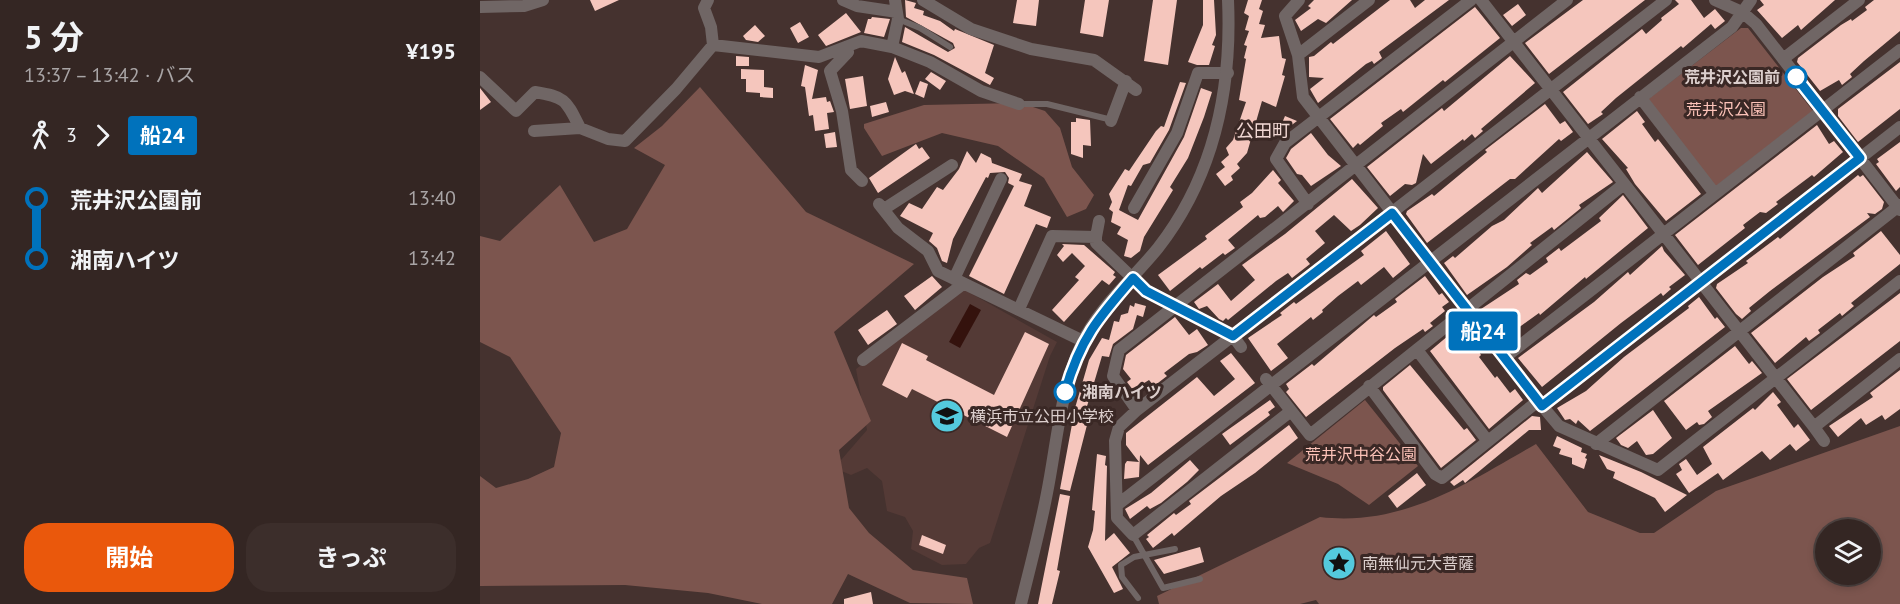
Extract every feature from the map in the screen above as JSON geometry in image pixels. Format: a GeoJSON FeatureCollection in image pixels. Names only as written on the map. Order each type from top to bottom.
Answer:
{"type":"FeatureCollection","features":[{"type":"Feature","properties":{"kind":"street"},"geometry":{"type":"LineString","coordinates":[[480,7],[524,6],[543,0]]}},
{"type":"Feature","properties":{"kind":"street"},"geometry":{"type":"LineString","coordinates":[[534,131],[580,128],[608,139],[625,141],[676,89],[713,45],[711,27],[704,8],[708,0]]}},
{"type":"Feature","properties":{"kind":"street"},"geometry":{"type":"LineString","coordinates":[[843,0],[857,6],[896,10],[892,47]]}},
{"type":"Feature","properties":{"kind":"street"},"geometry":{"type":"LineString","coordinates":[[923,0],[971,29],[1031,49],[1094,60],[1136,90]]}},
{"type":"Feature","properties":{"kind":"street"},"geometry":{"type":"LineString","coordinates":[[1022,604],[1047,496],[1065,392],[1083,341],[1094,322],[1133,278],[1177,221],[1207,161],[1217,131],[1228,73],[1228,0]]}},
{"type":"Feature","properties":{"kind":"street"},"geometry":{"type":"LineString","coordinates":[[1299,0],[1285,16],[1298,55],[1303,98],[1559,426],[1596,444],[1658,470],[1900,281]]}},
{"type":"Feature","properties":{"kind":"street"},"geometry":{"type":"LineString","coordinates":[[1298,55],[1369,0]]}},
{"type":"Feature","properties":{"kind":"street"},"geometry":{"type":"LineString","coordinates":[[1308,204],[1276,159],[1285,143],[1471,0]]}},
{"type":"Feature","properties":{"kind":"street"},"geometry":{"type":"LineString","coordinates":[[1481,0],[1824,441]]}},
{"type":"Feature","properties":{"kind":"street"},"geometry":{"type":"LineString","coordinates":[[1137,410],[1113,376],[1119,350],[1567,0]]}},
{"type":"Feature","properties":{"kind":"street"},"geometry":{"type":"LineString","coordinates":[[1291,411],[1133,536],[1117,518],[1116,441],[1119,427],[1137,410],[1666,0]]}},
{"type":"Feature","properties":{"kind":"street"},"geometry":{"type":"LineString","coordinates":[[1596,444],[1899,208],[1822,112],[1756,24],[1742,12],[1715,0]]}},
{"type":"Feature","properties":{"kind":"street"},"geometry":{"type":"LineString","coordinates":[[1117,505],[1268,382],[1430,261],[1732,27],[1751,0]]}},
{"type":"Feature","properties":{"kind":"street"},"geometry":{"type":"LineString","coordinates":[[1783,59],[1858,0]]}},
{"type":"Feature","properties":{"kind":"street"},"geometry":{"type":"LineString","coordinates":[[713,45],[819,57],[846,49],[861,41],[892,47],[930,62],[981,91],[1019,104]]}},
{"type":"Feature","properties":{"kind":"street"},"geometry":{"type":"LineString","coordinates":[[846,49],[848,52],[830,71],[842,111],[851,170],[862,181]]}},
{"type":"Feature","properties":{"kind":"street"},"geometry":{"type":"LineString","coordinates":[[1504,358],[1900,50]]}},
{"type":"Feature","properties":{"kind":"street"},"geometry":{"type":"LineString","coordinates":[[1134,208],[1177,133],[1198,73],[1228,73]]}},
{"type":"Feature","properties":{"kind":"street"},"geometry":{"type":"LineString","coordinates":[[480,77],[516,111],[535,92],[560,96],[567,102],[580,128]]}},
{"type":"Feature","properties":{"kind":"street"},"geometry":{"type":"LineString","coordinates":[[1112,120],[1126,81]]}},
{"type":"Feature","properties":{"kind":"street"},"geometry":{"type":"LineString","coordinates":[[1641,97],[1715,194]]}},
{"type":"Feature","properties":{"kind":"street"},"geometry":{"type":"LineString","coordinates":[[1370,386],[1436,474],[1442,477],[1487,440],[1701,282],[1900,127]]}},
{"type":"Feature","properties":{"kind":"street"},"geometry":{"type":"LineString","coordinates":[[952,165],[882,206],[898,228],[928,251],[938,271],[1083,341]]}},
{"type":"Feature","properties":{"kind":"street"},"geometry":{"type":"LineString","coordinates":[[863,360],[959,282],[1001,179]]}},
{"type":"Feature","properties":{"kind":"street"},"geometry":{"type":"LineString","coordinates":[[1268,382],[1310,435],[1624,184]]}},
{"type":"Feature","properties":{"kind":"street"},"geometry":{"type":"LineString","coordinates":[[1099,220],[1096,243],[1146,291],[1233,336],[1241,347]]}},
{"type":"Feature","properties":{"kind":"street"},"geometry":{"type":"LineString","coordinates":[[1019,309],[1052,236],[1096,237]]}},
{"type":"Feature","properties":{"kind":"street"},"geometry":{"type":"LineString","coordinates":[[1417,350],[1487,440]]}},
{"type":"Feature","properties":{"kind":"street"},"geometry":{"type":"LineString","coordinates":[[1814,427],[1900,359]]}},
{"type":"Feature","properties":{"kind":"lane"},"geometry":{"type":"LineString","coordinates":[[896,10],[950,47]]}},
{"type":"Feature","properties":{"kind":"lane"},"geometry":{"type":"LineString","coordinates":[[1019,104],[1047,104],[1112,120]]}},
{"type":"Feature","properties":{"kind":"lane"},"geometry":{"type":"LineString","coordinates":[[1133,536],[1163,588],[1200,579]]}},
{"type":"Feature","properties":{"kind":"lane"},"geometry":{"type":"LineString","coordinates":[[1138,598],[1122,577],[1121,565],[1134,557],[1175,549]]}},
{"type":"Feature","properties":{"kind":"shaded area","name":"横浜市立公田小学校"},"geometry":{"type":"Polygon","coordinates":[[[963,289],[1057,342],[1050,356],[990,543],[979,548],[966,564],[942,565],[911,549],[913,531],[905,517],[887,511],[882,481],[867,468],[851,475],[839,470],[841,460],[867,430],[856,369],[963,289]]]}},
{"type":"Feature","properties":{"kind":"shaded area"},"geometry":{"type":"Polygon","coordinates":[[[970,304],[981,310],[960,348],[949,342],[970,304]]]}},
{"type":"Feature","properties":{"kind":"green space","name":"荒井沢公園"},"geometry":{"type":"Polygon","coordinates":[[[1741,28],[1748,28],[1813,111],[1715,187],[1647,100],[1741,28]]]}},
{"type":"Feature","properties":{"kind":"green space"},"geometry":{"type":"Polygon","coordinates":[[[700,87],[806,212],[914,264],[834,332],[871,421],[839,450],[849,508],[869,533],[913,570],[967,578],[973,604],[910,603],[848,574],[832,604],[762,604],[708,593],[625,585],[480,586],[480,476],[496,488],[528,479],[554,467],[561,433],[510,357],[480,342],[480,236],[500,241],[560,185],[594,242],[627,229],[665,165],[634,148],[662,126],[700,87]]]}},
{"type":"Feature","properties":{"kind":"green space"},"geometry":{"type":"Polygon","coordinates":[[[1021,103],[1045,111],[1060,128],[1072,167],[1094,195],[1086,209],[1067,217],[1044,178],[998,146],[942,133],[882,156],[864,128],[864,124],[924,105],[1021,103]]]}},
{"type":"Feature","properties":{"kind":"green space","name":"荒井沢中谷公園"},"geometry":{"type":"Polygon","coordinates":[[[1365,400],[1418,466],[1369,505],[1338,484],[1287,463],[1365,400]]]}},
{"type":"Feature","properties":{"kind":"green space"},"geometry":{"type":"Polygon","coordinates":[[[1900,426],[1900,604],[1319,604],[1316,600],[1300,604],[1159,604],[1157,596],[1320,517],[1350,518],[1379,515],[1407,509],[1433,499],[1536,444],[1588,512],[1640,533],[1654,533],[1716,491],[1900,426]]]}},
{"type":"Feature","properties":{"kind":"building"},"geometry":{"type":"Polygon","coordinates":[[[590,0],[619,0],[595,11],[590,0]]]}},
{"type":"Feature","properties":{"kind":"building"},"geometry":{"type":"Polygon","coordinates":[[[905,0],[916,3],[914,8],[924,11],[923,15],[940,21],[954,31],[955,29],[994,45],[985,73],[994,78],[990,85],[934,55],[902,42],[905,27],[948,52],[955,48],[953,43],[906,17],[905,0]]]}},
{"type":"Feature","properties":{"kind":"building"},"geometry":{"type":"Polygon","coordinates":[[[1017,0],[1039,0],[1036,26],[1013,23],[1017,0]]]}},
{"type":"Feature","properties":{"kind":"building"},"geometry":{"type":"Polygon","coordinates":[[[1085,0],[1109,0],[1103,37],[1080,33],[1085,0]]]}},
{"type":"Feature","properties":{"kind":"building"},"geometry":{"type":"Polygon","coordinates":[[[1153,0],[1177,0],[1168,65],[1144,61],[1153,0]]]}},
{"type":"Feature","properties":{"kind":"building"},"geometry":{"type":"Polygon","coordinates":[[[1203,0],[1214,0],[1216,35],[1212,45],[1215,46],[1209,65],[1197,65],[1188,62],[1203,25],[1203,0]]]}},
{"type":"Feature","properties":{"kind":"building"},"geometry":{"type":"Polygon","coordinates":[[[1248,0],[1262,0],[1259,9],[1263,11],[1259,24],[1265,25],[1261,38],[1279,36],[1282,58],[1286,59],[1282,75],[1285,76],[1276,107],[1262,101],[1247,153],[1237,164],[1240,168],[1231,176],[1233,180],[1225,186],[1216,174],[1225,167],[1221,162],[1229,155],[1226,148],[1233,140],[1246,102],[1239,100],[1246,59],[1244,58],[1247,46],[1244,45],[1249,31],[1245,30],[1249,16],[1244,13],[1248,0]]]}},
{"type":"Feature","properties":{"kind":"building"},"geometry":{"type":"Polygon","coordinates":[[[1314,0],[1352,0],[1326,23],[1318,19],[1301,31],[1295,20],[1311,8],[1308,6],[1314,0]]]}},
{"type":"Feature","properties":{"kind":"building"},"geometry":{"type":"Polygon","coordinates":[[[1390,0],[1410,0],[1415,8],[1425,0],[1449,0],[1379,52],[1382,58],[1374,64],[1372,61],[1366,64],[1318,103],[1310,89],[1324,78],[1309,77],[1309,57],[1314,56],[1331,42],[1333,44],[1390,0]]]}},
{"type":"Feature","properties":{"kind":"building"},"geometry":{"type":"Polygon","coordinates":[[[1583,0],[1645,0],[1549,74],[1525,43],[1583,0]]]}},
{"type":"Feature","properties":{"kind":"building"},"geometry":{"type":"Polygon","coordinates":[[[1675,0],[1691,0],[1704,18],[1715,9],[1725,21],[1715,29],[1711,24],[1683,48],[1681,46],[1616,98],[1601,112],[1603,114],[1588,124],[1563,92],[1642,29],[1646,34],[1679,4],[1675,0]]]}},
{"type":"Feature","properties":{"kind":"building"},"geometry":{"type":"Polygon","coordinates":[[[1760,0],[1835,0],[1801,30],[1798,25],[1782,38],[1757,10],[1764,5],[1760,0]]]}},
{"type":"Feature","properties":{"kind":"building"},"geometry":{"type":"Polygon","coordinates":[[[1874,0],[1900,0],[1900,31],[1850,74],[1852,77],[1842,85],[1839,80],[1820,91],[1797,62],[1798,58],[1841,25],[1851,19],[1852,21],[1867,10],[1865,7],[1874,0]]]}},
{"type":"Feature","properties":{"kind":"building"},"geometry":{"type":"Polygon","coordinates":[[[1518,4],[1526,15],[1512,26],[1503,15],[1518,4]]]}},
{"type":"Feature","properties":{"kind":"building"},"geometry":{"type":"Polygon","coordinates":[[[1475,7],[1500,38],[1403,112],[1401,109],[1381,123],[1383,126],[1353,148],[1330,119],[1475,7]]]}},
{"type":"Feature","properties":{"kind":"building"},"geometry":{"type":"Polygon","coordinates":[[[846,13],[861,32],[826,46],[818,35],[846,13]]]}},
{"type":"Feature","properties":{"kind":"building"},"geometry":{"type":"Polygon","coordinates":[[[872,17],[890,19],[884,37],[864,33],[868,19],[872,17]]]}},
{"type":"Feature","properties":{"kind":"building"},"geometry":{"type":"Polygon","coordinates":[[[800,22],[809,37],[798,43],[790,28],[800,22]]]}},
{"type":"Feature","properties":{"kind":"building"},"geometry":{"type":"Polygon","coordinates":[[[755,25],[765,36],[758,42],[746,40],[743,36],[755,25]]]}},
{"type":"Feature","properties":{"kind":"building"},"geometry":{"type":"Polygon","coordinates":[[[736,56],[749,57],[749,66],[736,66],[736,56]]]}},
{"type":"Feature","properties":{"kind":"building"},"geometry":{"type":"Polygon","coordinates":[[[1510,56],[1535,83],[1481,129],[1483,131],[1475,138],[1472,134],[1464,141],[1463,139],[1431,164],[1423,154],[1416,183],[1405,184],[1390,196],[1367,167],[1442,108],[1444,111],[1510,56]]]}},
{"type":"Feature","properties":{"kind":"building"},"geometry":{"type":"Polygon","coordinates":[[[895,57],[902,73],[905,71],[914,94],[905,91],[894,95],[888,79],[895,57]]]}},
{"type":"Feature","properties":{"kind":"building"},"geometry":{"type":"Polygon","coordinates":[[[1900,62],[1900,109],[1858,142],[1838,116],[1838,109],[1900,62]]]}},
{"type":"Feature","properties":{"kind":"building"},"geometry":{"type":"Polygon","coordinates":[[[805,65],[818,70],[812,99],[826,97],[827,102],[830,101],[834,112],[827,113],[829,129],[815,131],[813,115],[809,116],[805,87],[801,86],[805,65]]]}},
{"type":"Feature","properties":{"kind":"building"},"geometry":{"type":"Polygon","coordinates":[[[741,69],[764,70],[764,87],[773,88],[773,98],[760,97],[760,93],[746,92],[746,79],[741,79],[741,69]]]}},
{"type":"Feature","properties":{"kind":"building"},"geometry":{"type":"Polygon","coordinates":[[[931,72],[946,81],[940,90],[925,79],[931,72]]]}},
{"type":"Feature","properties":{"kind":"building"},"geometry":{"type":"Polygon","coordinates":[[[863,76],[867,106],[850,109],[845,79],[863,76]]]}},
{"type":"Feature","properties":{"kind":"building"},"geometry":{"type":"Polygon","coordinates":[[[920,81],[928,84],[924,98],[915,94],[920,81]]]}},
{"type":"Feature","properties":{"kind":"building"},"geometry":{"type":"Polygon","coordinates":[[[1180,82],[1186,83],[1169,130],[1150,163],[1143,165],[1131,186],[1128,185],[1119,210],[1138,220],[1184,137],[1201,88],[1212,92],[1204,117],[1188,158],[1170,187],[1173,190],[1144,237],[1140,251],[1131,258],[1124,256],[1128,240],[1117,234],[1121,227],[1111,222],[1113,212],[1109,209],[1112,202],[1109,194],[1125,169],[1129,171],[1156,131],[1161,126],[1164,127],[1180,82]]]}},
{"type":"Feature","properties":{"kind":"building"},"geometry":{"type":"Polygon","coordinates":[[[480,88],[491,102],[480,110],[480,88]]]}},
{"type":"Feature","properties":{"kind":"building"},"geometry":{"type":"Polygon","coordinates":[[[886,102],[889,112],[872,117],[870,106],[886,102]]]}},
{"type":"Feature","properties":{"kind":"building"},"geometry":{"type":"Polygon","coordinates":[[[1545,104],[1560,124],[1565,121],[1573,132],[1561,141],[1559,139],[1515,179],[1510,179],[1427,243],[1406,214],[1407,211],[1432,194],[1434,196],[1487,152],[1485,150],[1545,104]]]}},
{"type":"Feature","properties":{"kind":"building"},"geometry":{"type":"Polygon","coordinates":[[[1637,111],[1645,122],[1642,124],[1655,142],[1658,139],[1701,194],[1666,221],[1635,184],[1626,169],[1628,168],[1602,139],[1637,111]]]}},
{"type":"Feature","properties":{"kind":"building"},"geometry":{"type":"Polygon","coordinates":[[[1285,116],[1297,121],[1276,137],[1285,116]]]}},
{"type":"Feature","properties":{"kind":"building"},"geometry":{"type":"Polygon","coordinates":[[[1076,118],[1090,120],[1091,146],[1083,145],[1083,158],[1071,154],[1071,122],[1076,122],[1076,118]]]}},
{"type":"Feature","properties":{"kind":"building"},"geometry":{"type":"Polygon","coordinates":[[[1817,125],[1829,144],[1834,141],[1843,152],[1814,177],[1812,175],[1776,202],[1778,204],[1766,213],[1760,212],[1743,225],[1745,228],[1698,265],[1675,235],[1817,125]]]}},
{"type":"Feature","properties":{"kind":"building"},"geometry":{"type":"Polygon","coordinates":[[[835,132],[837,147],[826,148],[824,134],[835,132]]]}},
{"type":"Feature","properties":{"kind":"building"},"geometry":{"type":"Polygon","coordinates":[[[1311,133],[1328,155],[1341,166],[1311,186],[1302,175],[1297,174],[1286,158],[1291,149],[1311,133]]]}},
{"type":"Feature","properties":{"kind":"building"},"geometry":{"type":"Polygon","coordinates":[[[1900,142],[1900,187],[1896,191],[1876,164],[1879,162],[1877,159],[1900,142]]]}},
{"type":"Feature","properties":{"kind":"building"},"geometry":{"type":"Polygon","coordinates":[[[916,144],[919,149],[922,147],[930,158],[878,193],[869,178],[916,144]]]}},
{"type":"Feature","properties":{"kind":"building"},"geometry":{"type":"Polygon","coordinates":[[[967,151],[976,163],[981,153],[991,158],[992,163],[1022,174],[1019,181],[1032,185],[1024,206],[1051,217],[1047,228],[1036,224],[1004,294],[969,276],[1014,186],[1008,183],[1009,178],[1005,172],[990,173],[988,178],[986,177],[953,239],[947,263],[942,261],[937,248],[929,241],[933,233],[900,216],[909,203],[922,209],[937,187],[943,190],[959,169],[967,151]]]}},
{"type":"Feature","properties":{"kind":"building"},"geometry":{"type":"Polygon","coordinates":[[[1587,152],[1613,182],[1579,205],[1581,208],[1554,230],[1552,227],[1530,243],[1532,245],[1507,267],[1467,295],[1444,263],[1453,256],[1455,258],[1492,226],[1504,220],[1538,188],[1542,193],[1587,152]]]}},
{"type":"Feature","properties":{"kind":"building"},"geometry":{"type":"Polygon","coordinates":[[[1273,170],[1281,180],[1278,183],[1294,201],[1283,212],[1278,206],[1265,217],[1260,218],[1258,215],[1228,240],[1235,248],[1225,255],[1223,253],[1202,269],[1200,267],[1170,291],[1158,275],[1207,239],[1205,236],[1243,207],[1240,202],[1252,193],[1273,170]]]}},
{"type":"Feature","properties":{"kind":"building"},"geometry":{"type":"Polygon","coordinates":[[[1858,175],[1860,177],[1863,175],[1884,202],[1882,209],[1875,214],[1867,213],[1870,217],[1770,291],[1749,308],[1751,311],[1742,319],[1736,314],[1716,288],[1717,284],[1748,263],[1746,261],[1778,237],[1780,239],[1858,175]]]}},
{"type":"Feature","properties":{"kind":"building"},"geometry":{"type":"Polygon","coordinates":[[[1352,179],[1378,208],[1360,225],[1351,231],[1334,215],[1315,231],[1325,243],[1306,259],[1310,264],[1292,278],[1288,273],[1276,281],[1228,320],[1219,319],[1207,306],[1199,309],[1194,302],[1218,284],[1231,301],[1255,280],[1242,265],[1285,234],[1352,179]]]}},
{"type":"Feature","properties":{"kind":"building"},"geometry":{"type":"Polygon","coordinates":[[[1623,195],[1648,228],[1540,315],[1539,313],[1514,331],[1517,334],[1504,344],[1482,315],[1485,313],[1481,309],[1519,284],[1517,280],[1526,273],[1530,275],[1548,262],[1546,258],[1559,248],[1561,251],[1601,221],[1599,218],[1623,195]]]}},
{"type":"Feature","properties":{"kind":"building"},"geometry":{"type":"Polygon","coordinates":[[[1386,231],[1410,264],[1393,278],[1384,267],[1361,285],[1358,281],[1338,296],[1313,320],[1311,317],[1277,344],[1288,358],[1271,371],[1248,338],[1282,315],[1280,313],[1294,302],[1296,304],[1364,255],[1361,251],[1386,231]]]}},
{"type":"Feature","properties":{"kind":"building"},"geometry":{"type":"Polygon","coordinates":[[[1881,231],[1900,255],[1900,264],[1851,303],[1854,306],[1842,316],[1840,313],[1818,330],[1820,333],[1809,341],[1806,337],[1775,363],[1751,333],[1823,277],[1855,256],[1853,253],[1881,231]]]}},
{"type":"Feature","properties":{"kind":"building"},"geometry":{"type":"Polygon","coordinates":[[[1062,244],[1084,245],[1115,272],[1113,275],[1116,277],[1109,285],[1102,280],[1064,322],[1052,310],[1079,280],[1075,277],[1085,266],[1072,253],[1063,262],[1057,255],[1064,246],[1062,244]]]}},
{"type":"Feature","properties":{"kind":"building"},"geometry":{"type":"Polygon","coordinates":[[[1662,246],[1685,275],[1669,287],[1671,289],[1663,296],[1661,293],[1621,323],[1542,387],[1518,358],[1594,302],[1628,272],[1630,275],[1662,246]]]}},
{"type":"Feature","properties":{"kind":"building"},"geometry":{"type":"Polygon","coordinates":[[[932,276],[942,287],[915,310],[904,296],[932,276]]]}},
{"type":"Feature","properties":{"kind":"building"},"geometry":{"type":"Polygon","coordinates":[[[1425,276],[1439,295],[1442,293],[1449,302],[1442,307],[1445,311],[1430,323],[1433,326],[1425,332],[1423,329],[1395,348],[1306,417],[1286,392],[1289,389],[1286,384],[1312,364],[1314,366],[1374,315],[1376,317],[1397,302],[1395,299],[1425,276]]]}},
{"type":"Feature","properties":{"kind":"building"},"geometry":{"type":"Polygon","coordinates":[[[1900,293],[1900,341],[1811,410],[1787,379],[1900,293]]]}},
{"type":"Feature","properties":{"kind":"building"},"geometry":{"type":"Polygon","coordinates":[[[1699,297],[1715,319],[1717,317],[1725,327],[1590,431],[1578,420],[1576,424],[1570,419],[1565,420],[1557,408],[1586,391],[1624,357],[1689,308],[1688,306],[1699,297]]]}},
{"type":"Feature","properties":{"kind":"building"},"geometry":{"type":"Polygon","coordinates":[[[1135,303],[1146,306],[1143,317],[1137,315],[1133,329],[1113,344],[1109,357],[1102,356],[1082,423],[1087,425],[1070,491],[1060,489],[1075,408],[1089,360],[1102,338],[1109,340],[1114,321],[1119,322],[1121,315],[1128,313],[1130,305],[1134,307],[1135,303]]]}},
{"type":"Feature","properties":{"kind":"building"},"geometry":{"type":"Polygon","coordinates":[[[887,310],[897,324],[868,345],[858,330],[887,310]]]}},
{"type":"Feature","properties":{"kind":"building"},"geometry":{"type":"Polygon","coordinates":[[[1175,317],[1189,335],[1197,329],[1208,345],[1189,354],[1164,373],[1167,376],[1154,386],[1149,380],[1133,390],[1127,382],[1131,379],[1123,369],[1126,355],[1175,317]]]}},
{"type":"Feature","properties":{"kind":"building"},"geometry":{"type":"Polygon","coordinates":[[[1461,325],[1481,355],[1479,357],[1495,378],[1497,376],[1510,393],[1515,389],[1523,400],[1489,429],[1430,351],[1461,325]]]}},
{"type":"Feature","properties":{"kind":"building"},"geometry":{"type":"Polygon","coordinates":[[[1025,332],[1049,344],[1007,437],[912,389],[907,398],[882,385],[902,343],[928,356],[926,360],[994,395],[1025,332]]]}},
{"type":"Feature","properties":{"kind":"building"},"geometry":{"type":"Polygon","coordinates":[[[1735,346],[1749,364],[1752,361],[1762,373],[1708,411],[1712,417],[1704,424],[1699,425],[1697,422],[1686,430],[1664,401],[1735,346]]]}},
{"type":"Feature","properties":{"kind":"building"},"geometry":{"type":"Polygon","coordinates":[[[1231,353],[1255,383],[1148,465],[1140,455],[1139,477],[1124,479],[1127,461],[1139,462],[1126,445],[1126,433],[1197,377],[1214,396],[1235,379],[1220,361],[1231,353]]]}},
{"type":"Feature","properties":{"kind":"building"},"geometry":{"type":"Polygon","coordinates":[[[1410,365],[1464,430],[1467,428],[1476,440],[1441,468],[1383,390],[1383,387],[1410,365]]]}},
{"type":"Feature","properties":{"kind":"building"},"geometry":{"type":"Polygon","coordinates":[[[1900,370],[1900,409],[1885,420],[1882,415],[1866,425],[1861,418],[1838,437],[1829,426],[1873,397],[1870,393],[1900,370]]]}},
{"type":"Feature","properties":{"kind":"building"},"geometry":{"type":"Polygon","coordinates":[[[1773,392],[1781,402],[1777,405],[1794,428],[1798,424],[1810,440],[1796,451],[1790,444],[1770,460],[1762,451],[1723,480],[1718,473],[1689,493],[1676,474],[1682,470],[1679,464],[1686,459],[1697,475],[1712,464],[1703,447],[1753,408],[1755,410],[1773,392]]]}},
{"type":"Feature","properties":{"kind":"building"},"geometry":{"type":"Polygon","coordinates":[[[1270,400],[1275,407],[1268,412],[1270,415],[1230,445],[1222,434],[1270,400]]]}},
{"type":"Feature","properties":{"kind":"building"},"geometry":{"type":"Polygon","coordinates":[[[1653,410],[1672,438],[1653,454],[1646,455],[1637,441],[1628,448],[1621,445],[1616,438],[1653,410]]]}},
{"type":"Feature","properties":{"kind":"building"},"geometry":{"type":"Polygon","coordinates":[[[1532,416],[1540,417],[1541,430],[1529,430],[1465,483],[1463,480],[1454,486],[1450,482],[1532,416]]]}},
{"type":"Feature","properties":{"kind":"building"},"geometry":{"type":"Polygon","coordinates":[[[1289,425],[1298,438],[1255,473],[1221,496],[1174,536],[1172,533],[1153,548],[1146,539],[1149,537],[1147,535],[1174,513],[1176,515],[1191,504],[1189,501],[1289,425]]]}},
{"type":"Feature","properties":{"kind":"building"},"geometry":{"type":"Polygon","coordinates":[[[1557,436],[1582,448],[1581,452],[1587,454],[1584,469],[1572,464],[1572,458],[1559,454],[1561,449],[1553,446],[1557,436]]]}},
{"type":"Feature","properties":{"kind":"building"},"geometry":{"type":"Polygon","coordinates":[[[1097,454],[1106,456],[1105,465],[1107,466],[1105,541],[1114,533],[1130,553],[1112,567],[1123,589],[1114,593],[1088,547],[1095,511],[1092,510],[1097,454]]]}},
{"type":"Feature","properties":{"kind":"building"},"geometry":{"type":"Polygon","coordinates":[[[1599,455],[1641,472],[1687,495],[1665,512],[1655,498],[1613,478],[1615,472],[1607,469],[1599,455]]]}},
{"type":"Feature","properties":{"kind":"building"},"geometry":{"type":"Polygon","coordinates":[[[1190,460],[1199,470],[1187,482],[1161,503],[1150,509],[1147,506],[1130,519],[1125,509],[1151,493],[1190,460]]]}},
{"type":"Feature","properties":{"kind":"building"},"geometry":{"type":"Polygon","coordinates":[[[1417,473],[1426,485],[1397,508],[1388,496],[1417,473]]]}},
{"type":"Feature","properties":{"kind":"building"},"geometry":{"type":"Polygon","coordinates":[[[1060,494],[1070,496],[1057,570],[1060,571],[1052,604],[1038,604],[1060,494]]]}},
{"type":"Feature","properties":{"kind":"building"},"geometry":{"type":"Polygon","coordinates":[[[922,535],[946,545],[943,554],[919,545],[922,535]]]}},
{"type":"Feature","properties":{"kind":"building"},"geometry":{"type":"Polygon","coordinates":[[[1200,547],[1204,562],[1164,574],[1154,560],[1200,547]]]}},
{"type":"Feature","properties":{"kind":"building"},"geometry":{"type":"Polygon","coordinates":[[[871,592],[873,604],[844,604],[844,599],[871,592]]]}},
{"type":"Feature","properties":{"kind":"bus line","name":"船24"},"geometry":{"type":"LineString","coordinates":[[1065,392],[1073,365],[1094,322],[1133,278],[1146,291],[1233,336],[1392,213],[1542,406],[1860,158],[1796,77]]}},
{"type":"Feature","properties":{"kind":"place","name":"荒井沢公園前"},"geometry":{"type":"Point","coordinates":[1796,77]}},
{"type":"Feature","properties":{"kind":"place","name":"湘南ハイツ"},"geometry":{"type":"Point","coordinates":[1065,392]}},
{"type":"Feature","properties":{"kind":"place","name":"横浜市立公田小学校"},"geometry":{"type":"Point","coordinates":[947,416]}},
{"type":"Feature","properties":{"kind":"place","name":"南無仙元大菩薩"},"geometry":{"type":"Point","coordinates":[1339,563]}},
{"type":"Feature","properties":{"kind":"district","name":"公田町"},"geometry":{"type":"Point","coordinates":[1263,131]}}]}
